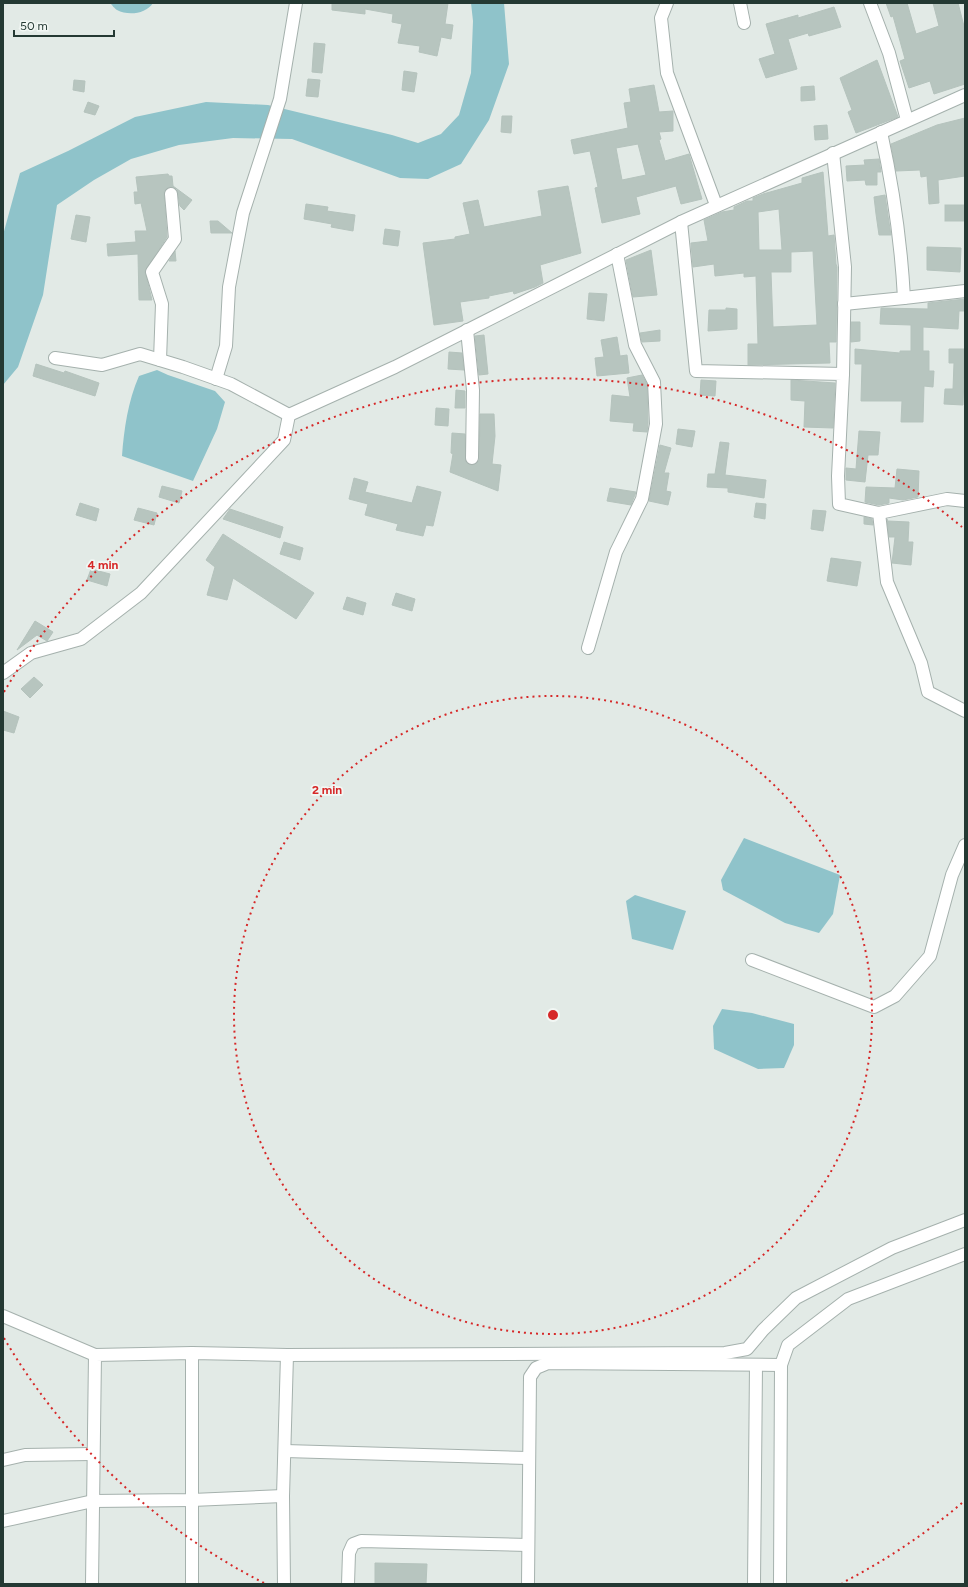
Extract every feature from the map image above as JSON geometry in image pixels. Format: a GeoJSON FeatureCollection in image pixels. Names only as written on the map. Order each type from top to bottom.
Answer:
{"type":"FeatureCollection","features":[{"type":"Feature","properties":{"kind":"street"},"geometry":{"type":"LineString","coordinates":[[216,379],[226,346],[229,287],[243,213],[280,99],[296,3]]}},
{"type":"Feature","properties":{"kind":"street"},"geometry":{"type":"LineString","coordinates":[[667,3],[661,18],[667,73],[716,206]]}},
{"type":"Feature","properties":{"kind":"street"},"geometry":{"type":"LineString","coordinates":[[740,3],[744,23]]}},
{"type":"Feature","properties":{"kind":"street"},"geometry":{"type":"LineString","coordinates":[[870,3],[889,53],[907,120]]}},
{"type":"Feature","properties":{"kind":"street"},"geometry":{"type":"LineString","coordinates":[[289,415],[395,367],[681,222],[965,95]]}},
{"type":"Feature","properties":{"kind":"street"},"geometry":{"type":"LineString","coordinates":[[881,132],[894,196],[901,251],[904,298]]}},
{"type":"Feature","properties":{"kind":"street"},"geometry":{"type":"LineString","coordinates":[[833,153],[845,267],[843,374],[838,476],[839,504],[879,513],[947,499],[965,501]]}},
{"type":"Feature","properties":{"kind":"street"},"geometry":{"type":"LineString","coordinates":[[160,360],[162,304],[152,272],[175,239],[171,194]]}},
{"type":"Feature","properties":{"kind":"street"},"geometry":{"type":"LineString","coordinates":[[681,222],[696,371],[843,374]]}},
{"type":"Feature","properties":{"kind":"street"},"geometry":{"type":"LineString","coordinates":[[588,648],[616,552],[642,499],[656,424],[654,382],[635,345],[617,254]]}},
{"type":"Feature","properties":{"kind":"street"},"geometry":{"type":"LineString","coordinates":[[844,304],[965,291]]}},
{"type":"Feature","properties":{"kind":"street"},"geometry":{"type":"LineString","coordinates":[[467,330],[473,390],[472,458]]}},
{"type":"Feature","properties":{"kind":"street"},"geometry":{"type":"LineString","coordinates":[[55,358],[102,365],[140,354],[231,384],[289,415]]}},
{"type":"Feature","properties":{"kind":"street"},"geometry":{"type":"LineString","coordinates":[[3,673],[30,652],[81,639],[141,593],[284,440],[289,415]]}},
{"type":"Feature","properties":{"kind":"street"},"geometry":{"type":"LineString","coordinates":[[879,513],[887,582],[921,663],[928,692],[965,711]]}},
{"type":"Feature","properties":{"kind":"street"},"geometry":{"type":"LineString","coordinates":[[752,960],[874,1007],[895,996],[930,956],[952,875],[965,845]]}},
{"type":"Feature","properties":{"kind":"street"},"geometry":{"type":"LineString","coordinates":[[3,1316],[95,1356],[192,1353],[287,1355],[725,1353],[747,1349],[763,1330],[796,1298],[892,1248],[965,1220]]}},
{"type":"Feature","properties":{"kind":"street"},"geometry":{"type":"LineString","coordinates":[[780,1584],[781,1365],[788,1345],[848,1299],[965,1254]]}},
{"type":"Feature","properties":{"kind":"street"},"geometry":{"type":"LineString","coordinates":[[192,1353],[192,1584]]}},
{"type":"Feature","properties":{"kind":"street"},"geometry":{"type":"LineString","coordinates":[[284,1584],[283,1496],[287,1355]]}},
{"type":"Feature","properties":{"kind":"street"},"geometry":{"type":"LineString","coordinates":[[92,1584],[92,1454],[95,1356]]}},
{"type":"Feature","properties":{"kind":"street"},"geometry":{"type":"LineString","coordinates":[[528,1584],[528,1458],[530,1377],[536,1368],[548,1363],[781,1365]]}},
{"type":"Feature","properties":{"kind":"street"},"geometry":{"type":"LineString","coordinates":[[754,1584],[756,1365]]}},
{"type":"Feature","properties":{"kind":"street"},"geometry":{"type":"LineString","coordinates":[[285,1451],[528,1458]]}},
{"type":"Feature","properties":{"kind":"street"},"geometry":{"type":"LineString","coordinates":[[3,1460],[25,1455],[92,1454]]}},
{"type":"Feature","properties":{"kind":"street"},"geometry":{"type":"LineString","coordinates":[[3,1521],[93,1501],[192,1500],[283,1496]]}},
{"type":"Feature","properties":{"kind":"street"},"geometry":{"type":"LineString","coordinates":[[348,1584],[349,1553],[353,1544],[361,1541],[528,1545]]}},
{"type":"Feature","properties":{"kind":"water"},"geometry":{"type":"Polygon","coordinates":[[[110,3],[153,3],[146,10],[141,12],[126,13],[117,10],[110,3]]]}},
{"type":"Feature","properties":{"kind":"water"},"geometry":{"type":"Polygon","coordinates":[[[471,3],[504,3],[509,64],[489,120],[461,164],[428,179],[400,178],[292,139],[233,138],[179,145],[131,159],[94,180],[57,205],[43,295],[18,367],[3,385],[3,235],[20,173],[68,151],[135,117],[206,102],[268,105],[392,135],[418,143],[441,134],[459,115],[471,73],[473,21],[471,3]]]}},
{"type":"Feature","properties":{"kind":"water"},"geometry":{"type":"Polygon","coordinates":[[[157,370],[215,391],[225,402],[217,429],[193,481],[122,456],[127,415],[139,376],[157,370]]]}},
{"type":"Feature","properties":{"kind":"water"},"geometry":{"type":"Polygon","coordinates":[[[744,838],[840,875],[833,914],[819,933],[785,923],[723,890],[721,880],[744,838]]]}},
{"type":"Feature","properties":{"kind":"water"},"geometry":{"type":"Polygon","coordinates":[[[635,895],[686,911],[673,950],[632,939],[626,901],[635,895]]]}},
{"type":"Feature","properties":{"kind":"water"},"geometry":{"type":"Polygon","coordinates":[[[722,1009],[752,1013],[794,1024],[794,1045],[784,1068],[758,1069],[714,1049],[713,1026],[722,1009]]]}},
{"type":"Feature","properties":{"kind":"building"},"geometry":{"type":"Polygon","coordinates":[[[332,3],[448,3],[445,24],[453,25],[451,39],[441,37],[437,56],[419,52],[420,46],[398,43],[402,24],[392,22],[393,14],[365,9],[365,14],[332,10],[332,3]]]}},
{"type":"Feature","properties":{"kind":"building"},"geometry":{"type":"Polygon","coordinates":[[[886,3],[907,3],[916,34],[939,26],[933,3],[958,3],[965,30],[965,84],[934,94],[930,81],[909,88],[900,61],[905,59],[893,16],[891,17],[886,3]]]}},
{"type":"Feature","properties":{"kind":"building"},"geometry":{"type":"Polygon","coordinates":[[[834,7],[841,27],[809,36],[808,33],[788,39],[797,69],[766,78],[759,59],[775,54],[766,24],[798,15],[798,18],[834,7]]]}},
{"type":"Feature","properties":{"kind":"building"},"geometry":{"type":"Polygon","coordinates":[[[314,43],[325,44],[322,73],[312,72],[314,43]]]}},
{"type":"Feature","properties":{"kind":"building"},"geometry":{"type":"Polygon","coordinates":[[[877,60],[898,117],[856,133],[848,112],[852,110],[840,78],[877,60]]]}},
{"type":"Feature","properties":{"kind":"building"},"geometry":{"type":"Polygon","coordinates":[[[404,71],[417,73],[414,92],[402,90],[404,71]]]}},
{"type":"Feature","properties":{"kind":"building"},"geometry":{"type":"Polygon","coordinates":[[[308,79],[320,80],[318,97],[306,96],[308,79]]]}},
{"type":"Feature","properties":{"kind":"building"},"geometry":{"type":"Polygon","coordinates":[[[74,80],[85,81],[84,92],[73,90],[74,80]]]}},
{"type":"Feature","properties":{"kind":"building"},"geometry":{"type":"Polygon","coordinates":[[[654,85],[659,112],[673,111],[673,131],[659,132],[661,139],[659,140],[665,161],[689,154],[702,199],[681,204],[676,186],[636,197],[640,214],[602,223],[595,188],[598,187],[590,151],[574,154],[571,140],[628,128],[624,103],[631,102],[629,89],[654,85]],[[638,144],[616,148],[622,180],[646,175],[638,144]]]}},
{"type":"Feature","properties":{"kind":"building"},"geometry":{"type":"Polygon","coordinates":[[[814,86],[815,100],[801,101],[801,87],[814,86]]]}},
{"type":"Feature","properties":{"kind":"building"},"geometry":{"type":"Polygon","coordinates":[[[88,102],[99,106],[95,115],[84,112],[88,102]]]}},
{"type":"Feature","properties":{"kind":"building"},"geometry":{"type":"Polygon","coordinates":[[[502,116],[512,116],[511,133],[501,132],[502,116]]]}},
{"type":"Feature","properties":{"kind":"building"},"geometry":{"type":"Polygon","coordinates":[[[965,118],[965,176],[938,180],[939,203],[929,204],[927,176],[921,177],[920,170],[896,171],[891,144],[937,125],[965,118]]]}},
{"type":"Feature","properties":{"kind":"building"},"geometry":{"type":"Polygon","coordinates":[[[827,125],[828,139],[815,140],[814,126],[827,125]]]}},
{"type":"Feature","properties":{"kind":"building"},"geometry":{"type":"Polygon","coordinates":[[[879,159],[881,172],[877,172],[877,185],[866,185],[865,180],[847,181],[846,166],[865,165],[864,160],[879,159]]]}},
{"type":"Feature","properties":{"kind":"building"},"geometry":{"type":"Polygon","coordinates":[[[823,172],[828,236],[834,235],[837,267],[836,342],[829,342],[830,363],[748,365],[748,344],[758,344],[756,276],[744,277],[744,273],[715,276],[714,264],[693,267],[691,243],[708,241],[704,220],[722,212],[734,210],[734,207],[747,201],[753,201],[753,198],[763,194],[802,183],[802,178],[823,172]],[[779,209],[758,212],[759,250],[782,250],[779,209]],[[813,251],[791,252],[791,272],[771,272],[773,327],[817,325],[813,251]]]}},
{"type":"Feature","properties":{"kind":"building"},"geometry":{"type":"Polygon","coordinates":[[[168,174],[169,176],[172,176],[173,186],[192,200],[184,210],[180,206],[177,189],[170,187],[164,191],[167,237],[145,271],[152,300],[139,300],[138,254],[108,256],[107,244],[136,242],[135,231],[147,231],[141,203],[135,204],[134,192],[138,192],[136,177],[168,174]]]}},
{"type":"Feature","properties":{"kind":"building"},"geometry":{"type":"Polygon","coordinates":[[[568,186],[581,253],[540,265],[543,283],[535,287],[514,294],[513,291],[489,296],[489,298],[460,302],[463,321],[434,325],[423,243],[455,239],[455,237],[470,234],[463,203],[478,200],[484,227],[542,216],[538,191],[568,186]]]}},
{"type":"Feature","properties":{"kind":"building"},"geometry":{"type":"Polygon","coordinates":[[[885,195],[891,235],[879,235],[874,197],[885,195]]]}},
{"type":"Feature","properties":{"kind":"building"},"geometry":{"type":"Polygon","coordinates":[[[306,204],[328,207],[327,211],[355,215],[353,231],[331,227],[332,224],[304,219],[306,204]]]}},
{"type":"Feature","properties":{"kind":"building"},"geometry":{"type":"Polygon","coordinates":[[[945,205],[965,205],[965,221],[945,221],[945,205]]]}},
{"type":"Feature","properties":{"kind":"building"},"geometry":{"type":"Polygon","coordinates":[[[76,215],[90,217],[86,242],[71,239],[76,215]]]}},
{"type":"Feature","properties":{"kind":"building"},"geometry":{"type":"Polygon","coordinates":[[[210,221],[218,221],[232,233],[211,233],[210,221]]]}},
{"type":"Feature","properties":{"kind":"building"},"geometry":{"type":"Polygon","coordinates":[[[385,229],[400,231],[398,246],[383,244],[385,229]]]}},
{"type":"Feature","properties":{"kind":"building"},"geometry":{"type":"Polygon","coordinates":[[[927,247],[961,248],[960,272],[927,270],[927,247]]]}},
{"type":"Feature","properties":{"kind":"building"},"geometry":{"type":"Polygon","coordinates":[[[651,250],[657,295],[633,297],[626,260],[651,250]]]}},
{"type":"Feature","properties":{"kind":"building"},"geometry":{"type":"Polygon","coordinates":[[[175,251],[176,261],[169,261],[175,251]]]}},
{"type":"Feature","properties":{"kind":"building"},"geometry":{"type":"Polygon","coordinates":[[[589,293],[607,294],[604,321],[587,319],[589,293]]]}},
{"type":"Feature","properties":{"kind":"building"},"geometry":{"type":"Polygon","coordinates":[[[965,299],[965,311],[959,311],[958,329],[923,327],[923,351],[929,351],[929,371],[934,371],[933,387],[924,386],[923,422],[901,422],[902,401],[861,401],[862,364],[855,364],[855,349],[900,353],[900,351],[911,351],[911,325],[880,324],[881,308],[928,309],[928,303],[965,299]]]}},
{"type":"Feature","properties":{"kind":"building"},"geometry":{"type":"Polygon","coordinates":[[[726,308],[737,309],[737,329],[708,331],[709,310],[726,310],[726,308]]]}},
{"type":"Feature","properties":{"kind":"building"},"geometry":{"type":"Polygon","coordinates":[[[851,322],[860,322],[860,341],[851,342],[851,322]]]}},
{"type":"Feature","properties":{"kind":"building"},"geometry":{"type":"Polygon","coordinates":[[[660,330],[660,341],[642,342],[640,333],[660,330]]]}},
{"type":"Feature","properties":{"kind":"building"},"geometry":{"type":"Polygon","coordinates":[[[484,335],[488,374],[479,375],[475,336],[484,335]]]}},
{"type":"Feature","properties":{"kind":"building"},"geometry":{"type":"Polygon","coordinates":[[[617,337],[620,356],[627,355],[629,373],[597,376],[595,358],[604,357],[601,340],[617,337]]]}},
{"type":"Feature","properties":{"kind":"building"},"geometry":{"type":"Polygon","coordinates":[[[949,349],[965,349],[963,405],[944,404],[945,389],[953,389],[954,363],[949,363],[949,349]]]}},
{"type":"Feature","properties":{"kind":"building"},"geometry":{"type":"Polygon","coordinates":[[[449,352],[462,353],[464,370],[448,369],[449,352]]]}},
{"type":"Feature","properties":{"kind":"building"},"geometry":{"type":"Polygon","coordinates":[[[36,364],[64,373],[65,371],[99,383],[95,396],[33,376],[36,364]]]}},
{"type":"Feature","properties":{"kind":"building"},"geometry":{"type":"Polygon","coordinates":[[[642,375],[647,384],[647,432],[633,431],[634,423],[610,421],[612,395],[630,397],[627,378],[642,375]]]}},
{"type":"Feature","properties":{"kind":"building"},"geometry":{"type":"Polygon","coordinates":[[[701,380],[716,381],[715,396],[700,395],[701,380]]]}},
{"type":"Feature","properties":{"kind":"building"},"geometry":{"type":"Polygon","coordinates":[[[791,380],[835,383],[833,428],[804,427],[805,401],[791,400],[791,380]]]}},
{"type":"Feature","properties":{"kind":"building"},"geometry":{"type":"Polygon","coordinates":[[[456,390],[465,391],[465,408],[455,408],[456,390]]]}},
{"type":"Feature","properties":{"kind":"building"},"geometry":{"type":"Polygon","coordinates":[[[436,408],[449,409],[448,426],[435,425],[436,408]]]}},
{"type":"Feature","properties":{"kind":"building"},"geometry":{"type":"Polygon","coordinates":[[[480,414],[494,414],[495,436],[492,464],[501,465],[498,491],[450,472],[453,454],[451,453],[452,433],[465,434],[466,462],[472,465],[479,461],[480,414]]]}},
{"type":"Feature","properties":{"kind":"building"},"geometry":{"type":"Polygon","coordinates":[[[678,429],[695,431],[692,447],[676,444],[678,429]]]}},
{"type":"Feature","properties":{"kind":"building"},"geometry":{"type":"Polygon","coordinates":[[[859,431],[880,432],[878,455],[868,455],[865,482],[846,480],[846,468],[856,469],[859,431]]]}},
{"type":"Feature","properties":{"kind":"building"},"geometry":{"type":"Polygon","coordinates":[[[720,442],[729,443],[725,475],[766,480],[764,498],[728,492],[728,488],[707,487],[708,474],[715,474],[720,442]]]}},
{"type":"Feature","properties":{"kind":"building"},"geometry":{"type":"Polygon","coordinates":[[[660,445],[671,448],[664,473],[669,473],[666,491],[671,492],[668,505],[649,501],[660,445]]]}},
{"type":"Feature","properties":{"kind":"building"},"geometry":{"type":"Polygon","coordinates":[[[897,469],[919,471],[918,497],[903,500],[889,498],[889,503],[879,505],[865,502],[866,487],[895,488],[897,469]]]}},
{"type":"Feature","properties":{"kind":"building"},"geometry":{"type":"Polygon","coordinates":[[[354,478],[368,482],[365,492],[412,503],[417,486],[441,492],[433,526],[426,525],[423,536],[396,530],[398,524],[365,515],[368,504],[349,499],[354,478]]]}},
{"type":"Feature","properties":{"kind":"building"},"geometry":{"type":"Polygon","coordinates":[[[162,486],[182,491],[179,503],[159,497],[162,486]]]}},
{"type":"Feature","properties":{"kind":"building"},"geometry":{"type":"Polygon","coordinates":[[[610,488],[636,492],[631,505],[607,501],[610,488]]]}},
{"type":"Feature","properties":{"kind":"building"},"geometry":{"type":"Polygon","coordinates":[[[80,503],[99,509],[96,521],[76,515],[80,503]]]}},
{"type":"Feature","properties":{"kind":"building"},"geometry":{"type":"Polygon","coordinates":[[[756,503],[766,504],[765,519],[754,517],[756,503]]]}},
{"type":"Feature","properties":{"kind":"building"},"geometry":{"type":"Polygon","coordinates":[[[138,508],[157,513],[154,525],[134,520],[138,508]]]}},
{"type":"Feature","properties":{"kind":"building"},"geometry":{"type":"Polygon","coordinates":[[[230,509],[283,527],[280,538],[223,519],[230,509]]]}},
{"type":"Feature","properties":{"kind":"building"},"geometry":{"type":"Polygon","coordinates":[[[813,510],[826,511],[823,531],[811,529],[813,510]]]}},
{"type":"Feature","properties":{"kind":"building"},"geometry":{"type":"Polygon","coordinates":[[[864,517],[872,519],[873,525],[864,524],[864,517]]]}},
{"type":"Feature","properties":{"kind":"building"},"geometry":{"type":"Polygon","coordinates":[[[887,519],[888,524],[888,521],[909,522],[908,542],[913,542],[911,565],[892,563],[895,537],[889,537],[887,519]]]}},
{"type":"Feature","properties":{"kind":"building"},"geometry":{"type":"Polygon","coordinates":[[[223,534],[314,593],[296,619],[233,578],[227,600],[207,595],[215,567],[206,560],[223,534]]]}},
{"type":"Feature","properties":{"kind":"building"},"geometry":{"type":"Polygon","coordinates":[[[284,542],[303,548],[300,560],[280,554],[284,542]]]}},
{"type":"Feature","properties":{"kind":"building"},"geometry":{"type":"Polygon","coordinates":[[[831,558],[861,562],[857,586],[827,581],[831,558]]]}},
{"type":"Feature","properties":{"kind":"building"},"geometry":{"type":"Polygon","coordinates":[[[91,569],[110,574],[107,586],[87,580],[91,569]]]}},
{"type":"Feature","properties":{"kind":"building"},"geometry":{"type":"Polygon","coordinates":[[[396,593],[415,599],[412,611],[392,605],[396,593]]]}},
{"type":"Feature","properties":{"kind":"building"},"geometry":{"type":"Polygon","coordinates":[[[347,597],[366,603],[363,615],[343,609],[347,597]]]}},
{"type":"Feature","properties":{"kind":"building"},"geometry":{"type":"Polygon","coordinates":[[[35,621],[53,632],[47,641],[37,635],[17,650],[35,621]]]}},
{"type":"Feature","properties":{"kind":"building"},"geometry":{"type":"Polygon","coordinates":[[[34,677],[43,685],[30,698],[21,689],[34,677]]]}},
{"type":"Feature","properties":{"kind":"building"},"geometry":{"type":"Polygon","coordinates":[[[3,711],[19,717],[14,733],[3,730],[3,711]]]}},
{"type":"Feature","properties":{"kind":"building"},"geometry":{"type":"Polygon","coordinates":[[[375,1563],[427,1564],[426,1584],[375,1584],[375,1563]]]}}]}
